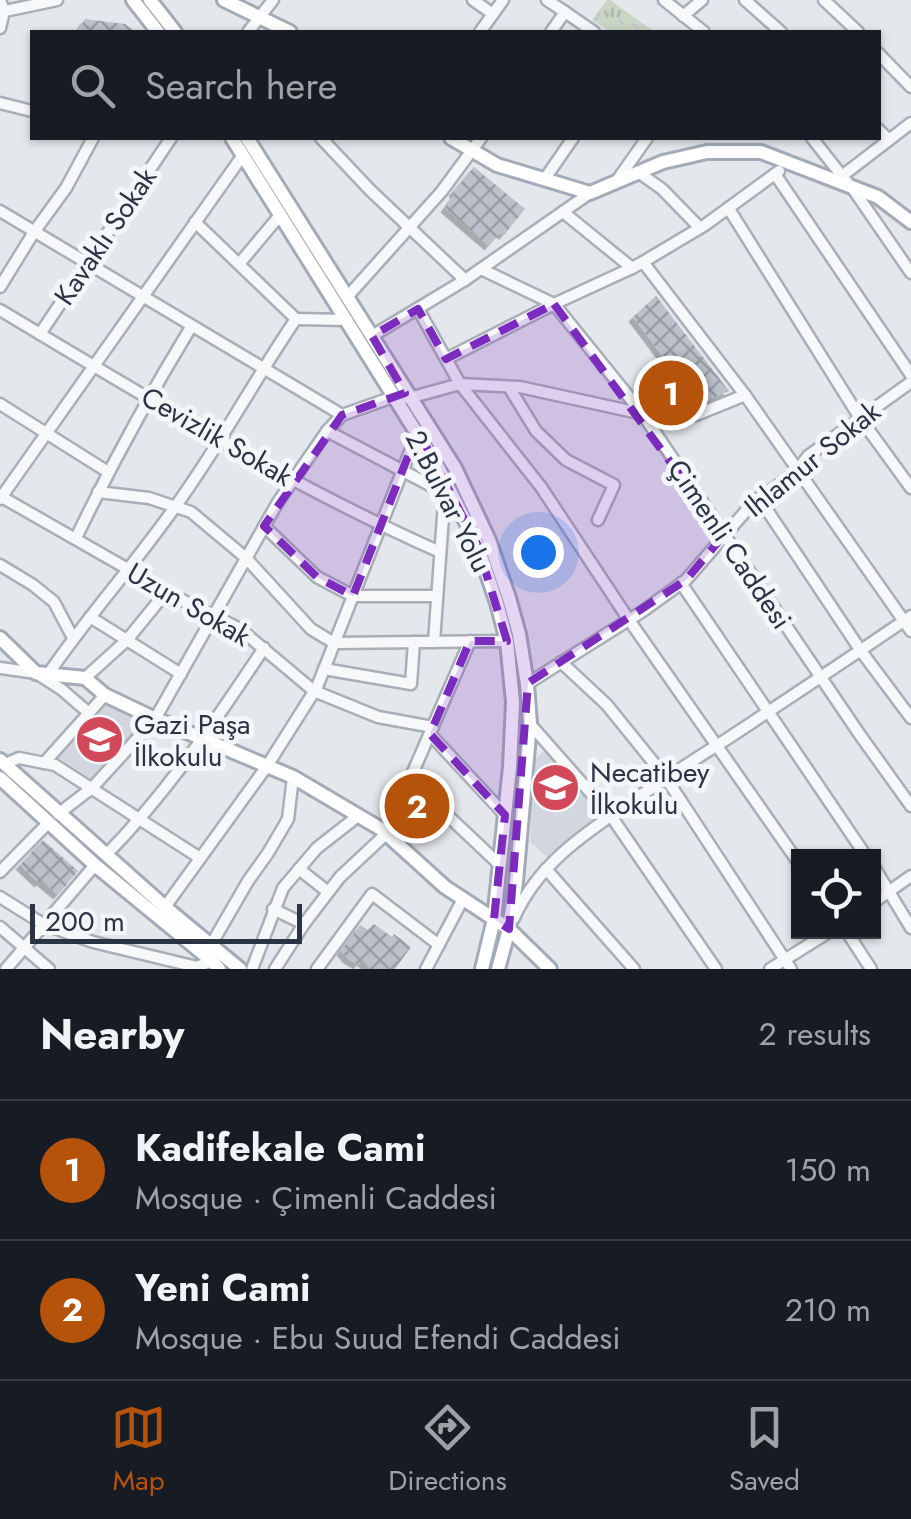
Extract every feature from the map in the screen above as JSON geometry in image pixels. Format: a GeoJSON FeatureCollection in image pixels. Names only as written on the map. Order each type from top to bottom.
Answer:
{"type":"FeatureCollection","features":[{"type":"Feature","properties":{"kind":"main road"},"geometry":{"type":"LineString","coordinates":[[133,0],[156,30]]}},
{"type":"Feature","properties":{"kind":"main road"},"geometry":{"type":"LineString","coordinates":[[150,0],[172,30]]}},
{"type":"Feature","properties":{"kind":"main road"},"geometry":{"type":"LineString","coordinates":[[224,0],[254,27]]}},
{"type":"Feature","properties":{"kind":"main road","name":"2.Bulvar Yolu"},"geometry":{"type":"LineString","coordinates":[[233,140],[417,434],[477,544],[508,641],[513,702],[510,767],[494,919],[482,969]]}},
{"type":"Feature","properties":{"kind":"main road","name":"2.Bulvar Yolu"},"geometry":{"type":"LineString","coordinates":[[249,140],[455,468],[488,540],[519,634],[530,724],[509,929],[498,969]]}},
{"type":"Feature","properties":{"kind":"main road"},"geometry":{"type":"LineString","coordinates":[[454,140],[497,166],[590,194],[663,162],[707,152],[761,152],[878,198],[911,222]]}},
{"type":"Feature","properties":{"kind":"main road"},"geometry":{"type":"LineString","coordinates":[[0,638],[43,673],[85,678],[105,695],[293,778],[358,816],[386,834],[445,887],[509,929],[550,969]]}},
{"type":"Feature","properties":{"kind":"main road"},"geometry":{"type":"LineString","coordinates":[[2,768],[216,965]]}},
{"type":"Feature","properties":{"kind":"main road"},"geometry":{"type":"LineString","coordinates":[[101,860],[240,969]]}},
{"type":"Feature","properties":{"kind":"street"},"geometry":{"type":"LineString","coordinates":[[254,27],[273,0]]}},
{"type":"Feature","properties":{"kind":"street"},"geometry":{"type":"LineString","coordinates":[[473,0],[493,14]]}},
{"type":"Feature","properties":{"kind":"street"},"geometry":{"type":"LineString","coordinates":[[481,30],[504,0]]}},
{"type":"Feature","properties":{"kind":"street"},"geometry":{"type":"LineString","coordinates":[[547,0],[590,30]]}},
{"type":"Feature","properties":{"kind":"street"},"geometry":{"type":"LineString","coordinates":[[664,0],[701,30]]}},
{"type":"Feature","properties":{"kind":"street"},"geometry":{"type":"LineString","coordinates":[[683,16],[702,0]]}},
{"type":"Feature","properties":{"kind":"street"},"geometry":{"type":"LineString","coordinates":[[745,0],[778,30]]}},
{"type":"Feature","properties":{"kind":"street"},"geometry":{"type":"LineString","coordinates":[[824,0],[856,30]]}},
{"type":"Feature","properties":{"kind":"street"},"geometry":{"type":"LineString","coordinates":[[0,28],[1,8],[52,1]]}},
{"type":"Feature","properties":{"kind":"street"},"geometry":{"type":"LineString","coordinates":[[552,30],[565,12]]}},
{"type":"Feature","properties":{"kind":"street"},"geometry":{"type":"LineString","coordinates":[[881,56],[911,87]]}},
{"type":"Feature","properties":{"kind":"street"},"geometry":{"type":"LineString","coordinates":[[1,107],[30,111]]}},
{"type":"Feature","properties":{"kind":"street"},"geometry":{"type":"LineString","coordinates":[[842,176],[911,124]]}},
{"type":"Feature","properties":{"kind":"street"},"geometry":{"type":"LineString","coordinates":[[881,132],[889,140]]}},
{"type":"Feature","properties":{"kind":"street"},"geometry":{"type":"LineString","coordinates":[[0,286],[66,188],[92,140]]}},
{"type":"Feature","properties":{"kind":"street","name":"Kavaklı Sokak"},"geometry":{"type":"LineString","coordinates":[[40,334],[170,140]]}},
{"type":"Feature","properties":{"kind":"street"},"geometry":{"type":"LineString","coordinates":[[323,140],[465,280]]}},
{"type":"Feature","properties":{"kind":"street"},"geometry":{"type":"LineString","coordinates":[[348,296],[442,191],[479,140]]}},
{"type":"Feature","properties":{"kind":"street"},"geometry":{"type":"LineString","coordinates":[[544,180],[572,140]]}},
{"type":"Feature","properties":{"kind":"street"},"geometry":{"type":"LineString","coordinates":[[615,182],[646,140]]}},
{"type":"Feature","properties":{"kind":"street"},"geometry":{"type":"LineString","coordinates":[[814,140],[854,189],[911,273]]}},
{"type":"Feature","properties":{"kind":"street"},"geometry":{"type":"LineString","coordinates":[[0,497],[243,155]]}},
{"type":"Feature","properties":{"kind":"street"},"geometry":{"type":"LineString","coordinates":[[446,359],[637,265],[729,209],[787,163]]}},
{"type":"Feature","properties":{"kind":"street"},"geometry":{"type":"LineString","coordinates":[[638,172],[662,189],[700,228]]}},
{"type":"Feature","properties":{"kind":"street"},"geometry":{"type":"LineString","coordinates":[[775,174],[911,378]]}},
{"type":"Feature","properties":{"kind":"street"},"geometry":{"type":"LineString","coordinates":[[372,336],[482,269],[590,194]]}},
{"type":"Feature","properties":{"kind":"street"},"geometry":{"type":"LineString","coordinates":[[729,209],[860,418],[911,488]]}},
{"type":"Feature","properties":{"kind":"street"},"geometry":{"type":"LineString","coordinates":[[0,211],[342,415]]}},
{"type":"Feature","properties":{"kind":"street"},"geometry":{"type":"LineString","coordinates":[[509,929],[523,898],[546,869],[582,835],[861,650],[909,623],[744,396],[637,265],[563,212]]}},
{"type":"Feature","properties":{"kind":"street"},"geometry":{"type":"LineString","coordinates":[[239,264],[282,214]]}},
{"type":"Feature","properties":{"kind":"street"},"geometry":{"type":"LineString","coordinates":[[195,222],[296,318],[347,320]]}},
{"type":"Feature","properties":{"kind":"street","name":"Çimenli Caddesi"},"geometry":{"type":"LineString","coordinates":[[482,269],[554,304],[642,414],[911,806]]}},
{"type":"Feature","properties":{"kind":"street"},"geometry":{"type":"LineString","coordinates":[[418,308],[460,384],[542,488],[791,852]]}},
{"type":"Feature","properties":{"kind":"street","name":"Cevizlik Sokak"},"geometry":{"type":"LineString","coordinates":[[0,310],[293,480],[440,552]]}},
{"type":"Feature","properties":{"kind":"street"},"geometry":{"type":"LineString","coordinates":[[43,673],[176,506],[296,318]]}},
{"type":"Feature","properties":{"kind":"street"},"geometry":{"type":"LineString","coordinates":[[76,538],[148,397],[191,327]]}},
{"type":"Feature","properties":{"kind":"street","name":"Ihlamur Sokak"},"geometry":{"type":"LineString","coordinates":[[527,684],[681,584],[759,498],[911,378]]}},
{"type":"Feature","properties":{"kind":"street"},"geometry":{"type":"LineString","coordinates":[[0,872],[54,818],[92,788],[155,719],[264,526],[327,431],[342,415],[394,397],[409,398],[460,384],[509,387],[642,414],[696,415],[744,396]]}},
{"type":"Feature","properties":{"kind":"street"},"geometry":{"type":"LineString","coordinates":[[509,387],[536,431],[566,460],[614,485],[598,520]]}},
{"type":"Feature","properties":{"kind":"street"},"geometry":{"type":"LineString","coordinates":[[0,404],[108,472]]}},
{"type":"Feature","properties":{"kind":"street"},"geometry":{"type":"LineString","coordinates":[[327,431],[445,488],[434,642]]}},
{"type":"Feature","properties":{"kind":"street"},"geometry":{"type":"LineString","coordinates":[[165,907],[267,766],[314,691],[417,434]]}},
{"type":"Feature","properties":{"kind":"street"},"geometry":{"type":"LineString","coordinates":[[98,492],[150,498],[191,512],[246,558],[312,629],[334,643],[508,641]]}},
{"type":"Feature","properties":{"kind":"street","name":"Uzun Sokak"},"geometry":{"type":"LineString","coordinates":[[0,497],[167,592],[240,628],[314,691],[378,717],[431,731]]}},
{"type":"Feature","properties":{"kind":"street"},"geometry":{"type":"LineString","coordinates":[[759,498],[911,718]]}},
{"type":"Feature","properties":{"kind":"street"},"geometry":{"type":"LineString","coordinates":[[264,526],[317,577],[353,596],[437,596]]}},
{"type":"Feature","properties":{"kind":"street"},"geometry":{"type":"LineString","coordinates":[[0,565],[54,602],[73,638]]}},
{"type":"Feature","properties":{"kind":"street"},"geometry":{"type":"LineString","coordinates":[[681,584],[861,849]]}},
{"type":"Feature","properties":{"kind":"street"},"geometry":{"type":"LineString","coordinates":[[85,678],[127,640],[167,592]]}},
{"type":"Feature","properties":{"kind":"street"},"geometry":{"type":"LineString","coordinates":[[90,616],[180,674]]}},
{"type":"Feature","properties":{"kind":"street"},"geometry":{"type":"LineString","coordinates":[[324,668],[411,684],[414,642]]}},
{"type":"Feature","properties":{"kind":"street"},"geometry":{"type":"LineString","coordinates":[[275,969],[340,877],[386,834],[470,642]]}},
{"type":"Feature","properties":{"kind":"street"},"geometry":{"type":"LineString","coordinates":[[6,969],[42,924],[140,820],[203,739],[264,648]]}},
{"type":"Feature","properties":{"kind":"street"},"geometry":{"type":"LineString","coordinates":[[562,662],[607,706],[666,778],[788,964]]}},
{"type":"Feature","properties":{"kind":"street"},"geometry":{"type":"LineString","coordinates":[[0,668],[43,673],[88,713]]}},
{"type":"Feature","properties":{"kind":"street"},"geometry":{"type":"LineString","coordinates":[[44,763],[105,695]]}},
{"type":"Feature","properties":{"kind":"street"},"geometry":{"type":"LineString","coordinates":[[530,724],[611,816],[716,969]]}},
{"type":"Feature","properties":{"kind":"street"},"geometry":{"type":"LineString","coordinates":[[431,731],[505,815]]}},
{"type":"Feature","properties":{"kind":"street"},"geometry":{"type":"LineString","coordinates":[[2,768],[20,758],[55,765],[200,858]]}},
{"type":"Feature","properties":{"kind":"street"},"geometry":{"type":"LineString","coordinates":[[211,945],[288,819],[293,778]]}},
{"type":"Feature","properties":{"kind":"street"},"geometry":{"type":"LineString","coordinates":[[410,780],[500,865]]}},
{"type":"Feature","properties":{"kind":"street"},"geometry":{"type":"LineString","coordinates":[[252,969],[283,888],[317,848],[358,816]]}},
{"type":"Feature","properties":{"kind":"street"},"geometry":{"type":"LineString","coordinates":[[0,852],[11,860]]}},
{"type":"Feature","properties":{"kind":"street"},"geometry":{"type":"LineString","coordinates":[[299,869],[328,892]]}},
{"type":"Feature","properties":{"kind":"street"},"geometry":{"type":"LineString","coordinates":[[546,869],[634,969]]}},
{"type":"Feature","properties":{"kind":"street"},"geometry":{"type":"LineString","coordinates":[[881,897],[911,876]]}},
{"type":"Feature","properties":{"kind":"street"},"geometry":{"type":"LineString","coordinates":[[881,878],[911,928]]}},
{"type":"Feature","properties":{"kind":"street"},"geometry":{"type":"LineString","coordinates":[[317,969],[372,894],[439,945]]}},
{"type":"Feature","properties":{"kind":"street"},"geometry":{"type":"LineString","coordinates":[[0,897],[42,924],[94,942],[195,968],[216,965]]}},
{"type":"Feature","properties":{"kind":"street"},"geometry":{"type":"LineString","coordinates":[[426,969],[463,899]]}},
{"type":"Feature","properties":{"kind":"street"},"geometry":{"type":"LineString","coordinates":[[273,909],[304,924]]}},
{"type":"Feature","properties":{"kind":"street"},"geometry":{"type":"LineString","coordinates":[[0,927],[49,969]]}},
{"type":"Feature","properties":{"kind":"street"},"geometry":{"type":"LineString","coordinates":[[770,969],[788,964],[820,939]]}},
{"type":"Feature","properties":{"kind":"street"},"geometry":{"type":"LineString","coordinates":[[852,939],[871,969]]}},
{"type":"Feature","properties":{"kind":"path"},"geometry":{"type":"LineString","coordinates":[[592,30],[602,9],[638,30]]}},
{"type":"Feature","properties":{"kind":"path"},"geometry":{"type":"LineString","coordinates":[[622,30],[624,24]]}},
{"type":"Feature","properties":{"kind":"highlighted area"},"geometry":{"type":"Polygon","coordinates":[[[554,304],[724,535],[686,580],[528,683],[509,929],[494,919],[505,815],[430,734],[470,641],[507,641],[477,544],[418,431],[353,596],[317,577],[264,526],[342,415],[405,393],[372,336],[418,309],[446,359],[554,304]]]}},
{"type":"Feature","properties":{"kind":"shaded area","name":"Gazi Paşa İlkokulu"},"geometry":{"type":"Polygon","coordinates":[[[108,700],[144,718],[92,779],[55,755],[108,700]]]}},
{"type":"Feature","properties":{"kind":"shaded area","name":"Necatibey İlkokulu"},"geometry":{"type":"Polygon","coordinates":[[[546,750],[600,816],[548,858],[530,842],[534,760],[546,750]]]}},
{"type":"Feature","properties":{"kind":"green space"},"geometry":{"type":"Polygon","coordinates":[[[610,0],[652,30],[607,30],[592,20],[610,0]]]}},
{"type":"Feature","properties":{"kind":"building"},"geometry":{"type":"Polygon","coordinates":[[[85,19],[125,24],[132,30],[78,30],[85,19]]]}},
{"type":"Feature","properties":{"kind":"building"},"geometry":{"type":"Polygon","coordinates":[[[474,167],[525,209],[504,235],[500,233],[489,246],[445,208],[474,167]]]}},
{"type":"Feature","properties":{"kind":"building"},"geometry":{"type":"Polygon","coordinates":[[[656,296],[729,391],[699,404],[690,392],[676,406],[654,390],[672,369],[633,317],[656,296]]]}},
{"type":"Feature","properties":{"kind":"building"},"geometry":{"type":"Polygon","coordinates":[[[43,840],[78,871],[58,895],[20,865],[43,840]]]}},
{"type":"Feature","properties":{"kind":"building"},"geometry":{"type":"Polygon","coordinates":[[[374,924],[411,947],[395,969],[371,969],[361,961],[358,965],[341,951],[360,925],[368,930],[374,924]]]}},
{"type":"Feature","properties":{"kind":"place","name":"Kadifekale Cami"},"geometry":{"type":"Point","coordinates":[671,393]}},
{"type":"Feature","properties":{"kind":"place","name":"Gazi Paşa İlkokulu"},"geometry":{"type":"Point","coordinates":[99,740]}},
{"type":"Feature","properties":{"kind":"place","name":"Necatibey İlkokulu"},"geometry":{"type":"Point","coordinates":[555,788]}},
{"type":"Feature","properties":{"kind":"place","name":"Yeni Cami"},"geometry":{"type":"Point","coordinates":[417,806]}}]}
